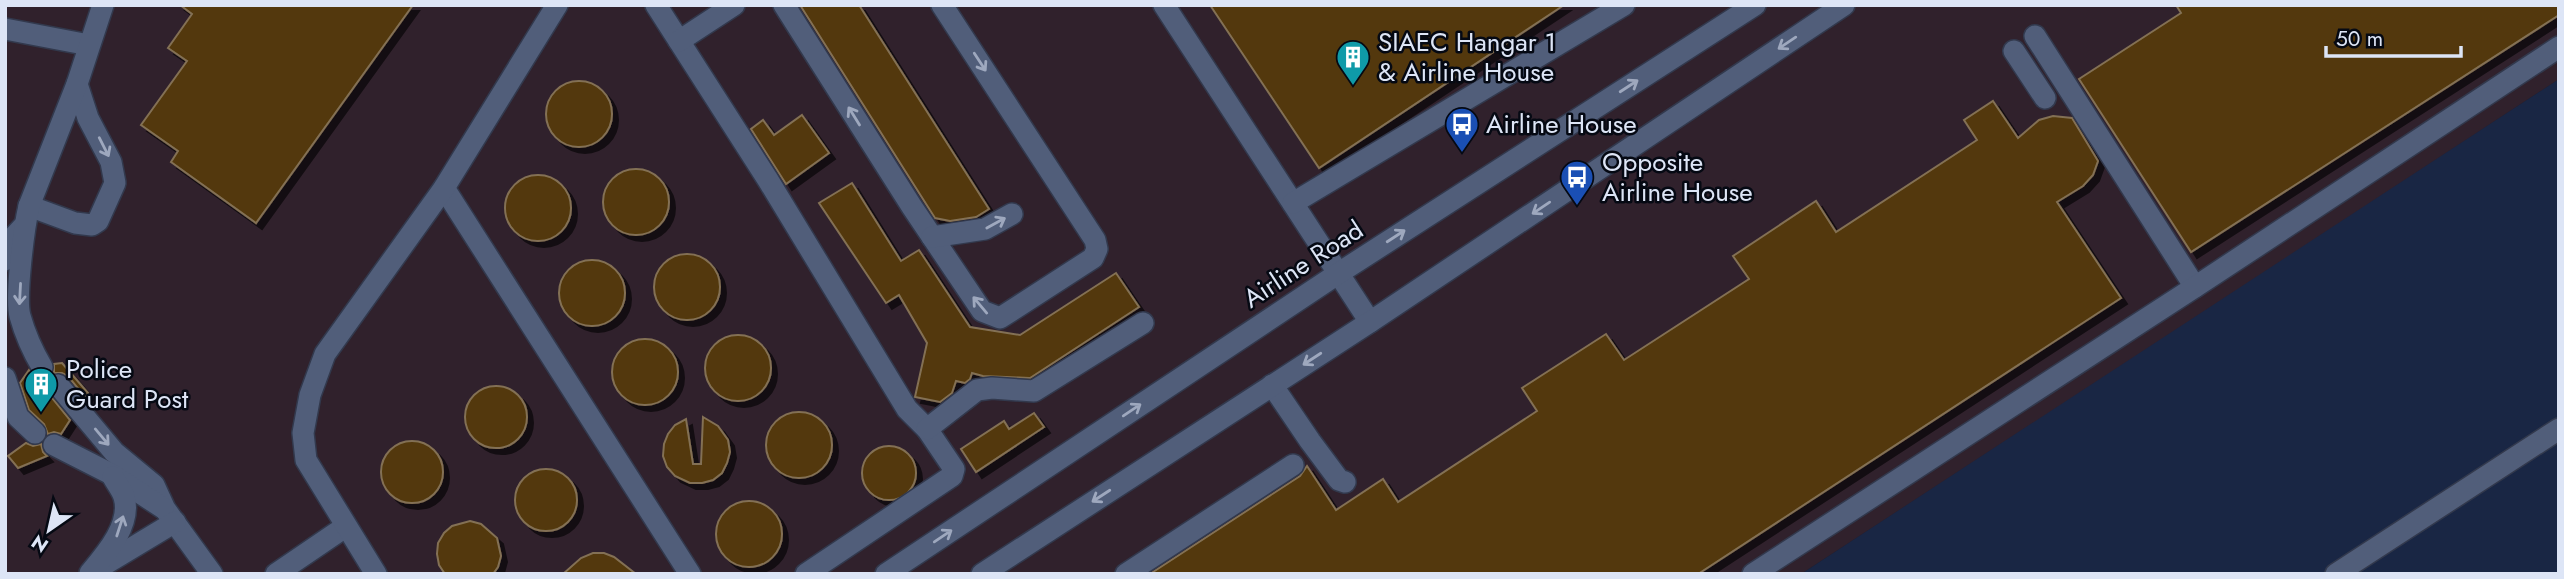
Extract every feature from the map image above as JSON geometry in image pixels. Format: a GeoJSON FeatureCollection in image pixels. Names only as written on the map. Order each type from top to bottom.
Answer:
{"type":"FeatureCollection","features":[{"type":"Feature","properties":{"kind":"street"},"geometry":{"type":"LineString","coordinates":[[5,260],[10,241],[26,216],[103,5]]}},
{"type":"Feature","properties":{"kind":"street"},"geometry":{"type":"LineString","coordinates":[[376,574],[306,460],[303,433],[310,395],[325,354],[444,188],[557,5]]}},
{"type":"Feature","properties":{"kind":"street"},"geometry":{"type":"LineString","coordinates":[[656,5],[907,409],[927,429],[954,468],[952,476],[806,574]]}},
{"type":"Feature","properties":{"kind":"street"},"geometry":{"type":"LineString","coordinates":[[679,41],[734,5]]}},
{"type":"Feature","properties":{"kind":"street"},"geometry":{"type":"LineString","coordinates":[[784,5],[982,311],[1000,318],[1093,258],[1097,249],[1095,240],[943,5]]}},
{"type":"Feature","properties":{"kind":"street"},"geometry":{"type":"LineString","coordinates":[[1164,5],[1370,322]]}},
{"type":"Feature","properties":{"kind":"street"},"geometry":{"type":"LineString","coordinates":[[1293,203],[1624,5]]}},
{"type":"Feature","properties":{"kind":"street","name":"Airline Road"},"geometry":{"type":"LineString","coordinates":[[886,574],[1339,273],[1755,5]]}},
{"type":"Feature","properties":{"kind":"street"},"geometry":{"type":"LineString","coordinates":[[982,574],[1370,322],[1844,5]]}},
{"type":"Feature","properties":{"kind":"street"},"geometry":{"type":"LineString","coordinates":[[5,29],[89,45]]}},
{"type":"Feature","properties":{"kind":"street"},"geometry":{"type":"LineString","coordinates":[[2035,36],[2195,287]]}},
{"type":"Feature","properties":{"kind":"street"},"geometry":{"type":"LineString","coordinates":[[1753,574],[2559,47]]}},
{"type":"Feature","properties":{"kind":"street"},"geometry":{"type":"LineString","coordinates":[[2014,51],[2045,98]]}},
{"type":"Feature","properties":{"kind":"street"},"geometry":{"type":"LineString","coordinates":[[26,216],[92,225],[98,221],[115,183],[111,162],[88,118],[76,84]]}},
{"type":"Feature","properties":{"kind":"street"},"geometry":{"type":"LineString","coordinates":[[444,188],[690,574]]}},
{"type":"Feature","properties":{"kind":"street"},"geometry":{"type":"LineString","coordinates":[[932,237],[985,229],[1012,214]]}},
{"type":"Feature","properties":{"kind":"street"},"geometry":{"type":"LineString","coordinates":[[26,216],[19,313],[29,345],[42,367]]}},
{"type":"Feature","properties":{"kind":"street"},"geometry":{"type":"LineString","coordinates":[[927,429],[977,390],[992,388],[1034,391],[1143,323]]}},
{"type":"Feature","properties":{"kind":"street"},"geometry":{"type":"LineString","coordinates":[[5,379],[18,417],[35,433]]}},
{"type":"Feature","properties":{"kind":"street"},"geometry":{"type":"LineString","coordinates":[[58,385],[114,452],[154,485],[170,515],[212,574]]}},
{"type":"Feature","properties":{"kind":"street"},"geometry":{"type":"LineString","coordinates":[[1272,385],[1339,480],[1345,482]]}},
{"type":"Feature","properties":{"kind":"street"},"geometry":{"type":"LineString","coordinates":[[2336,574],[2559,429]]}},
{"type":"Feature","properties":{"kind":"street"},"geometry":{"type":"LineString","coordinates":[[54,445],[111,474],[170,515]]}},
{"type":"Feature","properties":{"kind":"street"},"geometry":{"type":"LineString","coordinates":[[1126,574],[1293,465]]}},
{"type":"Feature","properties":{"kind":"street"},"geometry":{"type":"LineString","coordinates":[[89,573],[105,556],[123,522],[124,496],[111,474]]}},
{"type":"Feature","properties":{"kind":"street"},"geometry":{"type":"LineString","coordinates":[[89,573],[170,515]]}},
{"type":"Feature","properties":{"kind":"street"},"geometry":{"type":"LineString","coordinates":[[276,574],[345,527]]}},
{"type":"Feature","properties":{"kind":"shaded area"},"geometry":{"type":"Polygon","coordinates":[[[5,5],[2559,5],[2559,79],[1801,574],[5,574],[5,5]]]}},
{"type":"Feature","properties":{"kind":"shaded area"},"geometry":{"type":"Polygon","coordinates":[[[2559,79],[2559,574],[1801,574],[2250,279],[2559,79]]]}},
{"type":"Feature","properties":{"kind":"building"},"geometry":{"type":"Polygon","coordinates":[[[180,5],[413,5],[256,223],[171,162],[178,151],[141,125],[187,61],[168,48],[192,14],[180,5]]]}},
{"type":"Feature","properties":{"kind":"building"},"geometry":{"type":"Polygon","coordinates":[[[800,5],[859,5],[989,209],[976,217],[950,221],[935,218],[800,5]]]}},
{"type":"Feature","properties":{"kind":"building","name":"SIAEC Hangar 1 & Airline House"},"geometry":{"type":"Polygon","coordinates":[[[1210,5],[1564,5],[1319,168],[1210,5]]]}},
{"type":"Feature","properties":{"kind":"building"},"geometry":{"type":"Polygon","coordinates":[[[2176,5],[2559,5],[2559,15],[2191,252],[2079,79],[2181,13],[2176,5]]]}},
{"type":"Feature","properties":{"kind":"building"},"geometry":{"type":"Polygon","coordinates":[[[579,81],[592,84],[602,91],[609,101],[612,114],[609,127],[602,137],[592,144],[579,147],[566,144],[556,137],[549,127],[546,114],[549,101],[556,91],[566,84],[579,81]]]}},
{"type":"Feature","properties":{"kind":"building"},"geometry":{"type":"Polygon","coordinates":[[[1993,101],[2018,138],[2039,120],[2053,116],[2072,118],[2098,161],[2093,175],[2083,186],[2057,202],[2121,298],[1698,574],[1150,574],[1300,476],[1307,466],[1336,510],[1383,479],[1398,502],[1537,411],[1522,388],[1606,334],[1624,360],[1749,279],[1733,256],[1816,201],[1836,232],[1977,140],[1964,120],[1993,101]]]}},
{"type":"Feature","properties":{"kind":"building"},"geometry":{"type":"Polygon","coordinates":[[[802,115],[829,153],[786,184],[751,129],[763,120],[774,135],[802,115]]]}},
{"type":"Feature","properties":{"kind":"building"},"geometry":{"type":"Polygon","coordinates":[[[636,169],[649,172],[659,179],[666,189],[669,202],[666,215],[659,225],[649,232],[636,235],[623,232],[613,225],[606,215],[603,202],[606,189],[613,179],[623,172],[636,169]]]}},
{"type":"Feature","properties":{"kind":"building"},"geometry":{"type":"Polygon","coordinates":[[[538,175],[551,178],[561,185],[568,195],[571,208],[568,221],[561,231],[551,238],[538,241],[525,238],[515,231],[508,221],[505,208],[508,195],[515,185],[525,178],[538,175]]]}},
{"type":"Feature","properties":{"kind":"building"},"geometry":{"type":"Polygon","coordinates":[[[852,183],[901,261],[919,250],[970,327],[1020,335],[1116,273],[1139,307],[1030,378],[972,373],[965,383],[956,381],[952,393],[940,402],[915,397],[927,343],[899,295],[886,303],[819,203],[852,183]]]}},
{"type":"Feature","properties":{"kind":"building"},"geometry":{"type":"Polygon","coordinates":[[[687,254],[700,257],[710,264],[717,274],[720,287],[717,300],[710,310],[700,317],[687,320],[674,317],[664,310],[657,300],[654,287],[657,274],[664,264],[674,257],[687,254]]]}},
{"type":"Feature","properties":{"kind":"building"},"geometry":{"type":"Polygon","coordinates":[[[592,260],[605,263],[615,270],[622,280],[625,293],[622,306],[615,316],[605,323],[592,326],[579,323],[569,316],[562,306],[559,293],[562,280],[569,270],[579,263],[592,260]]]}},
{"type":"Feature","properties":{"kind":"building"},"geometry":{"type":"Polygon","coordinates":[[[738,335],[751,338],[761,345],[768,355],[771,368],[768,381],[761,391],[751,398],[738,401],[725,398],[715,391],[708,381],[705,368],[708,355],[715,345],[725,338],[738,335]]]}},
{"type":"Feature","properties":{"kind":"building"},"geometry":{"type":"Polygon","coordinates":[[[645,339],[658,342],[668,349],[675,359],[678,372],[675,385],[668,395],[658,402],[645,405],[632,402],[622,395],[615,385],[612,372],[615,359],[622,349],[632,342],[645,339]]]}},
{"type":"Feature","properties":{"kind":"building"},"geometry":{"type":"Polygon","coordinates":[[[62,363],[88,393],[85,397],[68,376],[54,373],[54,364],[62,363]]]}},
{"type":"Feature","properties":{"kind":"building"},"geometry":{"type":"Polygon","coordinates":[[[29,370],[36,379],[47,379],[45,387],[48,393],[70,420],[61,434],[48,434],[44,424],[29,410],[20,383],[29,370]]]}},
{"type":"Feature","properties":{"kind":"building"},"geometry":{"type":"Polygon","coordinates":[[[490,386],[502,386],[518,395],[525,405],[525,429],[518,439],[502,448],[490,448],[479,443],[470,434],[465,423],[465,411],[470,400],[479,391],[490,386]]]}},
{"type":"Feature","properties":{"kind":"building"},"geometry":{"type":"Polygon","coordinates":[[[799,412],[812,415],[822,422],[829,432],[832,445],[829,458],[822,468],[812,475],[799,478],[786,475],[776,468],[769,458],[766,445],[769,432],[776,422],[786,415],[799,412]]]}},
{"type":"Feature","properties":{"kind":"building"},"geometry":{"type":"Polygon","coordinates":[[[1034,413],[1044,427],[976,472],[961,449],[1004,421],[1009,429],[1034,413]]]}},
{"type":"Feature","properties":{"kind":"building"},"geometry":{"type":"Polygon","coordinates":[[[703,417],[718,426],[728,440],[730,452],[722,473],[713,480],[690,483],[675,476],[667,467],[663,456],[664,444],[675,425],[686,419],[693,464],[701,464],[703,417]]]}},
{"type":"Feature","properties":{"kind":"building"},"geometry":{"type":"Polygon","coordinates":[[[406,441],[418,441],[434,450],[441,460],[441,484],[434,494],[418,503],[406,503],[395,498],[386,489],[381,478],[381,466],[386,455],[395,446],[406,441]]]}},
{"type":"Feature","properties":{"kind":"building"},"geometry":{"type":"Polygon","coordinates":[[[26,443],[33,446],[41,444],[47,456],[18,468],[8,456],[26,443]]]}},
{"type":"Feature","properties":{"kind":"building"},"geometry":{"type":"Polygon","coordinates":[[[889,446],[908,454],[916,473],[908,492],[889,500],[870,492],[862,473],[870,454],[889,446]]]}},
{"type":"Feature","properties":{"kind":"building"},"geometry":{"type":"Polygon","coordinates":[[[540,469],[552,469],[568,478],[575,488],[575,512],[568,522],[552,531],[540,531],[529,526],[520,517],[515,506],[515,494],[520,483],[529,474],[540,469]]]}},
{"type":"Feature","properties":{"kind":"building"},"geometry":{"type":"Polygon","coordinates":[[[749,501],[762,504],[772,511],[779,521],[782,534],[779,547],[772,557],[762,564],[749,567],[736,564],[726,557],[719,547],[716,534],[719,521],[726,511],[736,504],[749,501]]]}},
{"type":"Feature","properties":{"kind":"building"},"geometry":{"type":"Polygon","coordinates":[[[470,521],[481,524],[497,538],[501,556],[498,567],[493,574],[445,574],[439,565],[438,543],[452,526],[470,521]]]}},
{"type":"Feature","properties":{"kind":"building"},"geometry":{"type":"Polygon","coordinates":[[[593,553],[614,557],[636,574],[563,574],[581,558],[593,553]]]}},
{"type":"Feature","properties":{"kind":"place","name":"SIAEC Hangar 1 & Airline House"},"geometry":{"type":"Point","coordinates":[1353,87]}},
{"type":"Feature","properties":{"kind":"place","name":"Airline House"},"geometry":{"type":"Point","coordinates":[1462,154]}},
{"type":"Feature","properties":{"kind":"place","name":"Opposite Airline House"},"geometry":{"type":"Point","coordinates":[1577,207]}},
{"type":"Feature","properties":{"kind":"place","name":"Police Guard Post"},"geometry":{"type":"Point","coordinates":[41,414]}}]}
